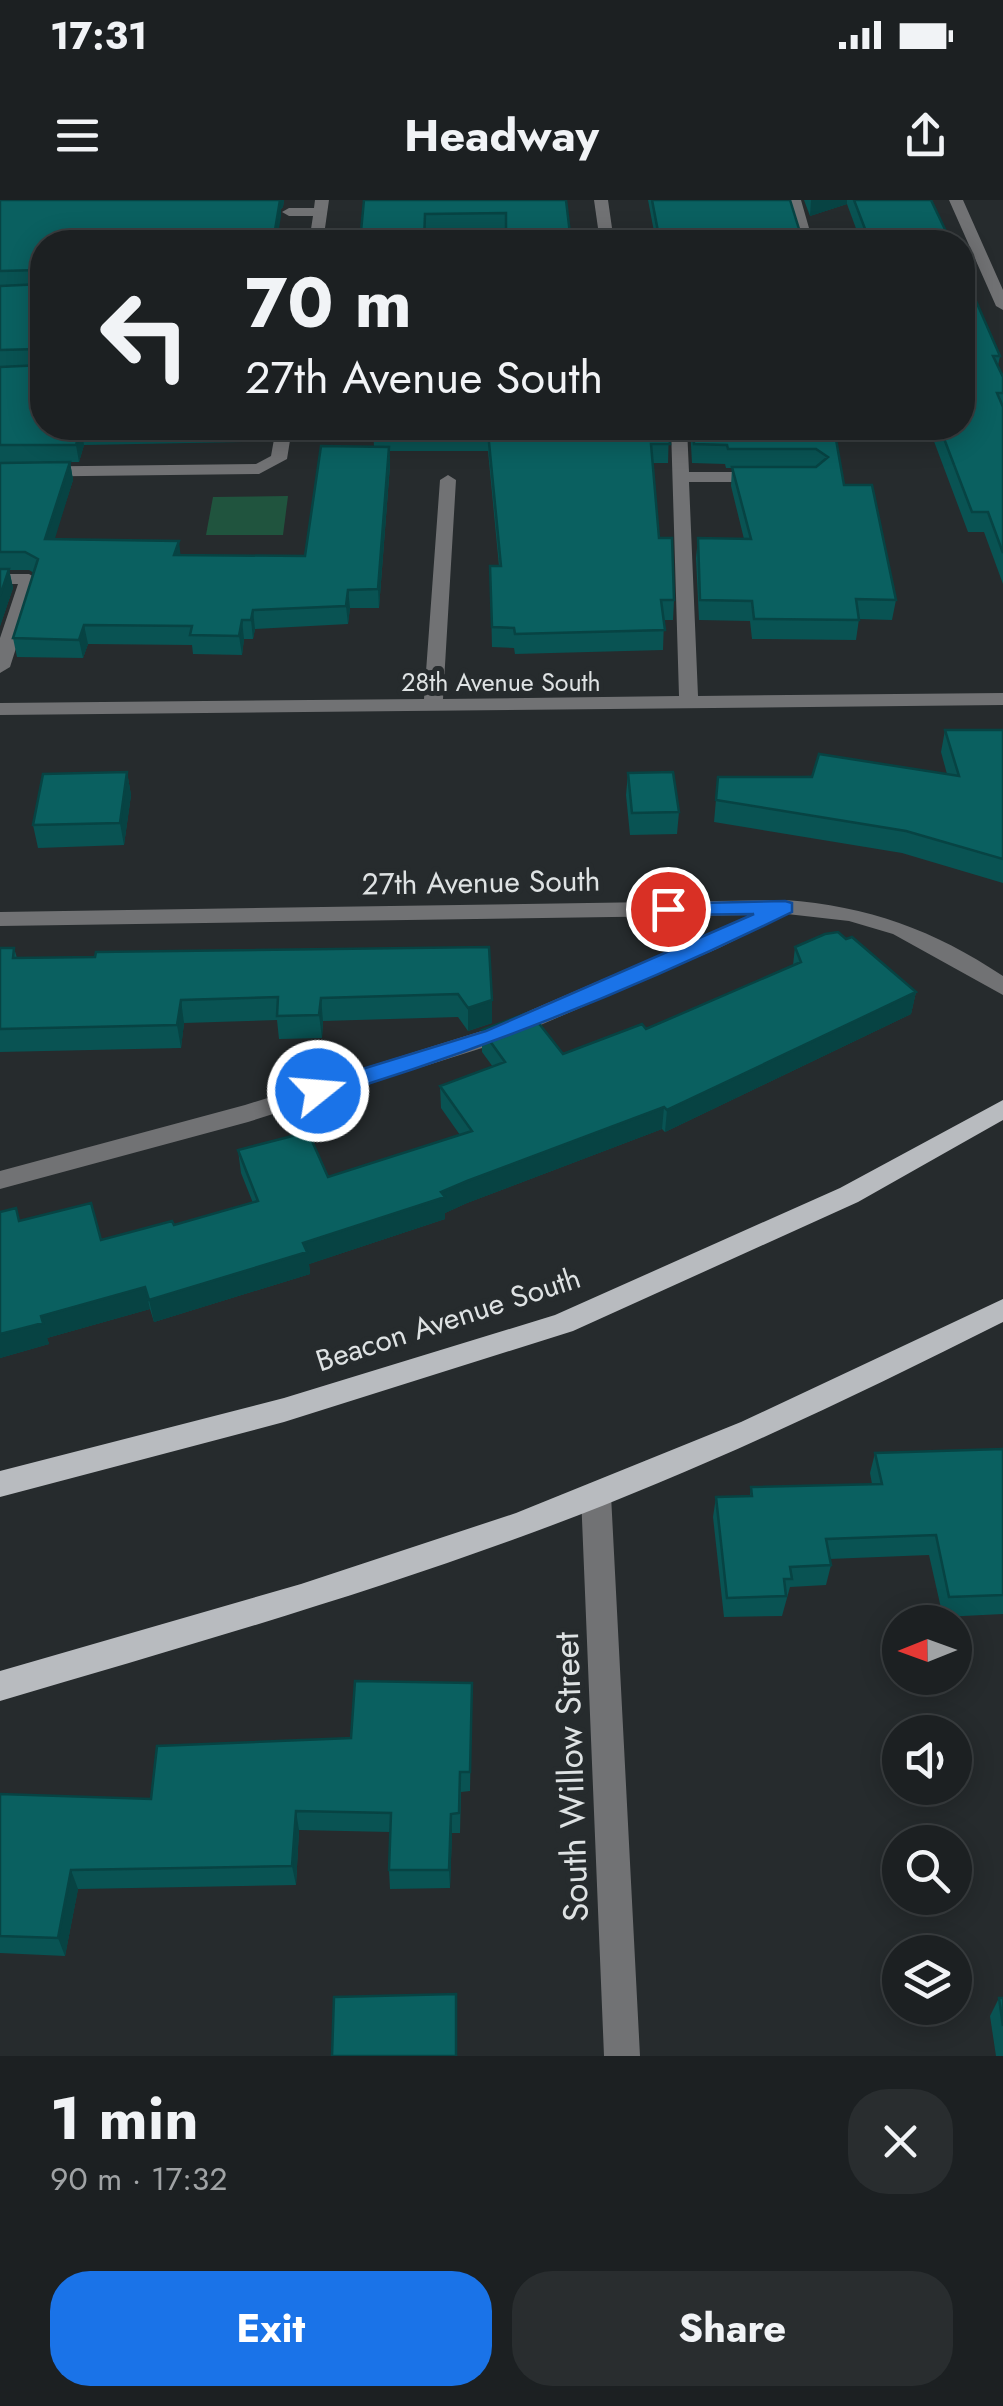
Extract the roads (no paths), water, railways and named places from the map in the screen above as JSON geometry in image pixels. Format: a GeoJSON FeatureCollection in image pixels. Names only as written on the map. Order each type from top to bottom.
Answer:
{"type":"FeatureCollection","features":[{"type":"Feature","properties":{"kind":"main road","name":"Beacon Avenue South"},"geometry":{"type":"LineString","coordinates":[[0,1484],[284,1410],[563,1323],[850,1195],[1003,1109]]}},
{"type":"Feature","properties":{"kind":"main road"},"geometry":{"type":"LineString","coordinates":[[0,1686],[313,1595],[596,1496],[876,1374],[1003,1310]]}},
{"type":"Feature","properties":{"kind":"street"},"geometry":{"type":"LineString","coordinates":[[601,200],[606,230]]}},
{"type":"Feature","properties":{"kind":"street"},"geometry":{"type":"LineString","coordinates":[[794,200],[803,230]]}},
{"type":"Feature","properties":{"kind":"street"},"geometry":{"type":"LineString","coordinates":[[956,200],[969,230]]}},
{"type":"Feature","properties":{"kind":"street"},"geometry":{"type":"LineString","coordinates":[[288,212],[321,206]]}},
{"type":"Feature","properties":{"kind":"street"},"geometry":{"type":"LineString","coordinates":[[975,243],[1003,306]]}},
{"type":"Feature","properties":{"kind":"street"},"geometry":{"type":"LineString","coordinates":[[0,472],[259,468],[279,459],[282,440]]}},
{"type":"Feature","properties":{"kind":"street"},"geometry":{"type":"LineString","coordinates":[[680,440],[689,705]]}},
{"type":"Feature","properties":{"kind":"street"},"geometry":{"type":"LineString","coordinates":[[682,477],[776,477]]}},
{"type":"Feature","properties":{"kind":"street"},"geometry":{"type":"LineString","coordinates":[[434,707],[448,480]]}},
{"type":"Feature","properties":{"kind":"street"},"geometry":{"type":"LineString","coordinates":[[0,579],[29,579],[0,666]]}},
{"type":"Feature","properties":{"kind":"street","name":"28th Avenue South"},"geometry":{"type":"LineString","coordinates":[[4,709],[1003,699]]}},
{"type":"Feature","properties":{"kind":"street"},"geometry":{"type":"LineString","coordinates":[[0,736],[4,709]]}},
{"type":"Feature","properties":{"kind":"street"},"geometry":{"type":"LineString","coordinates":[[0,1180],[248,1113],[493,1036],[711,944],[785,907]]}},
{"type":"Feature","properties":{"kind":"street","name":"27th Avenue South"},"geometry":{"type":"LineString","coordinates":[[0,919],[785,907],[836,910],[903,927],[943,945],[1003,987]]}},
{"type":"Feature","properties":{"kind":"street","name":"South Willow Street"},"geometry":{"type":"LineString","coordinates":[[596,1496],[622,2056]]}}]}
